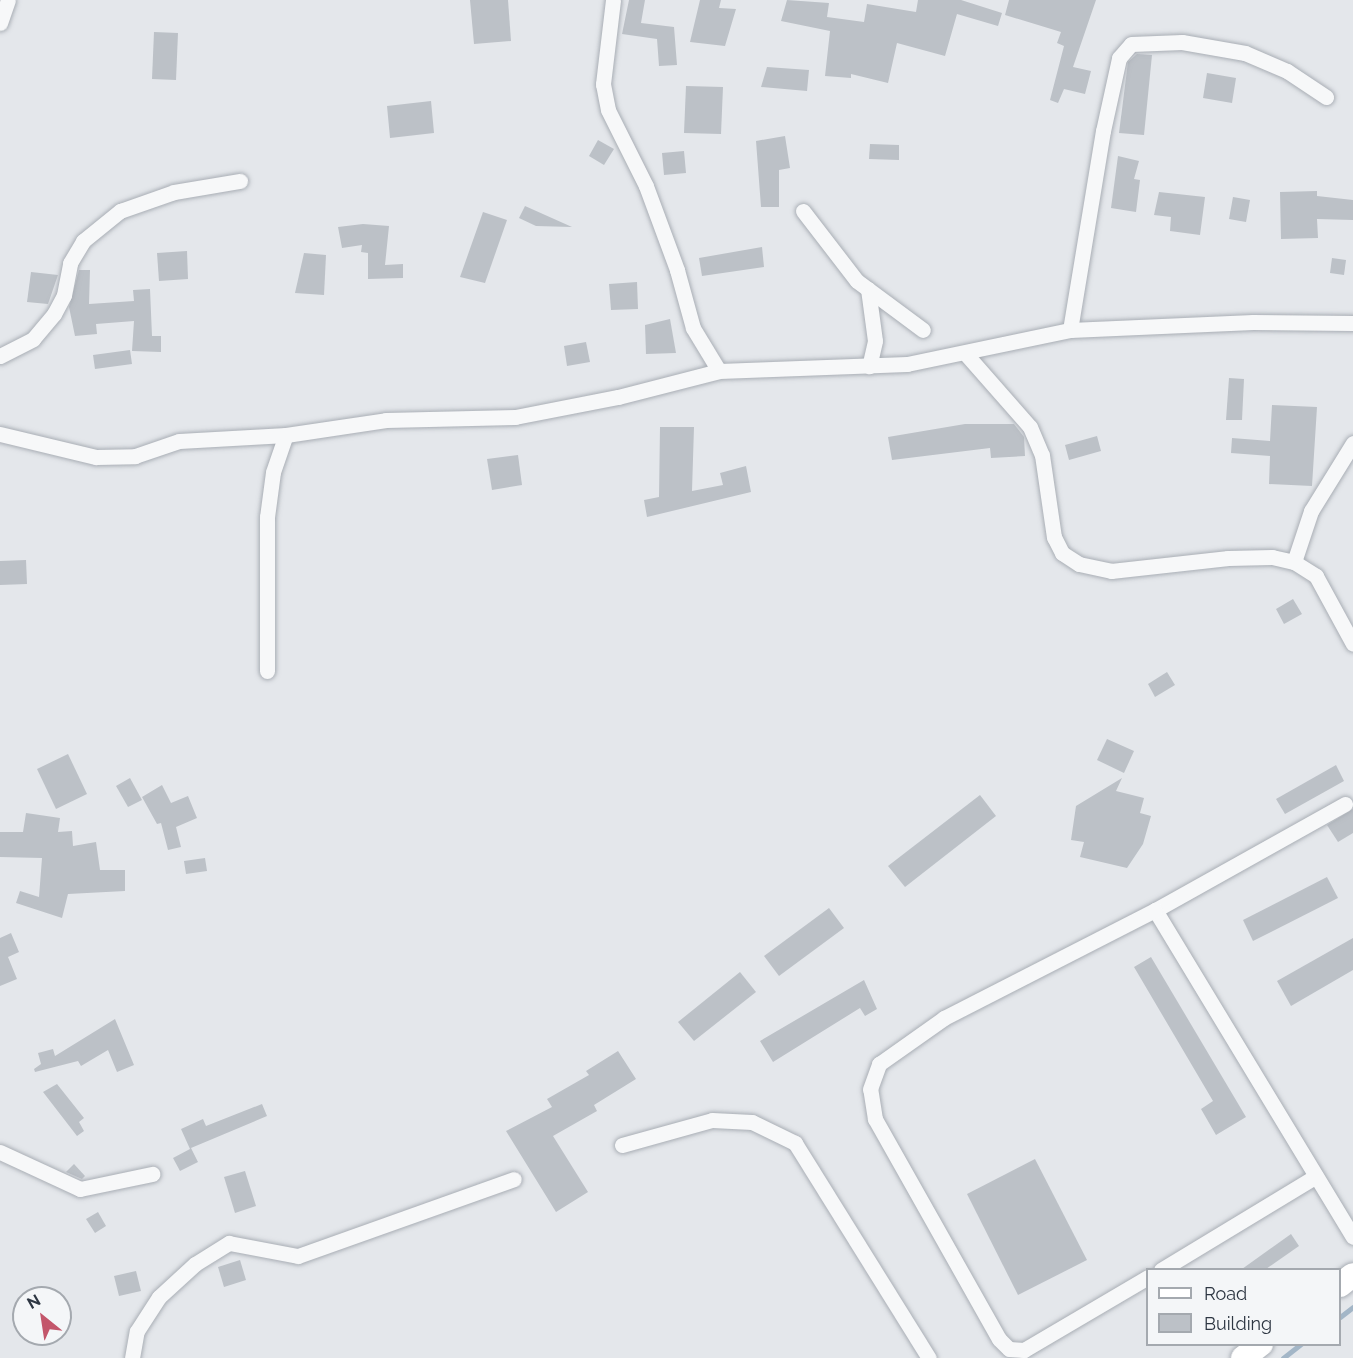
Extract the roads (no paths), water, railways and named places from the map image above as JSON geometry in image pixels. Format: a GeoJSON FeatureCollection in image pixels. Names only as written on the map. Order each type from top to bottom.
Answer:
{"type":"FeatureCollection","features":[{"type":"Feature","properties":{"kind":"main road"},"geometry":{"type":"LineString","coordinates":[[1341,1284],[1353,1275]]}},
{"type":"Feature","properties":{"kind":"main road"},"geometry":{"type":"LineString","coordinates":[[1243,1358],[1258,1346]]}},
{"type":"Feature","properties":{"kind":"street"},"geometry":{"type":"LineString","coordinates":[[0,22],[8,0]]}},
{"type":"Feature","properties":{"kind":"street"},"geometry":{"type":"LineString","coordinates":[[612,0],[603,84],[608,110],[646,186],[677,270],[693,328],[719,371]]}},
{"type":"Feature","properties":{"kind":"street"},"geometry":{"type":"LineString","coordinates":[[1070,330],[1103,131],[1119,58],[1131,44],[1182,42],[1245,53],[1287,71],[1326,97]]}},
{"type":"Feature","properties":{"kind":"street"},"geometry":{"type":"LineString","coordinates":[[0,356],[33,339],[54,314],[64,295],[70,263],[83,241],[120,211],[174,192],[240,181]]}},
{"type":"Feature","properties":{"kind":"street"},"geometry":{"type":"LineString","coordinates":[[803,211],[841,265],[867,289],[923,330]]}},
{"type":"Feature","properties":{"kind":"street"},"geometry":{"type":"LineString","coordinates":[[867,289],[875,332],[869,366]]}},
{"type":"Feature","properties":{"kind":"street"},"geometry":{"type":"LineString","coordinates":[[0,434],[96,457],[135,456],[179,441],[286,435],[386,420],[515,417],[719,371],[869,366],[964,353],[1070,330],[1242,322],[1353,323]]}},
{"type":"Feature","properties":{"kind":"street"},"geometry":{"type":"LineString","coordinates":[[964,353],[1030,427],[1042,455],[1054,537],[1062,553],[1079,564],[1111,571],[1228,558],[1272,556],[1294,562],[1316,576],[1353,644]]}},
{"type":"Feature","properties":{"kind":"street"},"geometry":{"type":"LineString","coordinates":[[267,671],[267,517],[273,472],[286,435]]}},
{"type":"Feature","properties":{"kind":"street"},"geometry":{"type":"LineString","coordinates":[[1294,562],[1311,511],[1353,443]]}},
{"type":"Feature","properties":{"kind":"street"},"geometry":{"type":"LineString","coordinates":[[1146,1278],[1017,1354],[1009,1349],[999,1339],[875,1119],[870,1089],[879,1064],[944,1018],[1155,910],[1345,804]]}},
{"type":"Feature","properties":{"kind":"street"},"geometry":{"type":"LineString","coordinates":[[1155,910],[1353,1237]]}},
{"type":"Feature","properties":{"kind":"street"},"geometry":{"type":"LineString","coordinates":[[622,1146],[712,1120],[752,1122],[795,1143],[929,1358]]}},
{"type":"Feature","properties":{"kind":"street"},"geometry":{"type":"LineString","coordinates":[[0,1152],[80,1189],[152,1174]]}},
{"type":"Feature","properties":{"kind":"street"},"geometry":{"type":"LineString","coordinates":[[1163,1268],[1316,1176]]}},
{"type":"Feature","properties":{"kind":"street"},"geometry":{"type":"LineString","coordinates":[[132,1358],[138,1330],[159,1297],[195,1264],[229,1244],[298,1256],[514,1179]]}},
{"type":"Feature","properties":{"kind":"waterway"},"geometry":{"type":"LineString","coordinates":[[1341,1316],[1353,1307]]}},
{"type":"Feature","properties":{"kind":"waterway"},"geometry":{"type":"LineString","coordinates":[[1283,1358],[1298,1346]]}}]}
